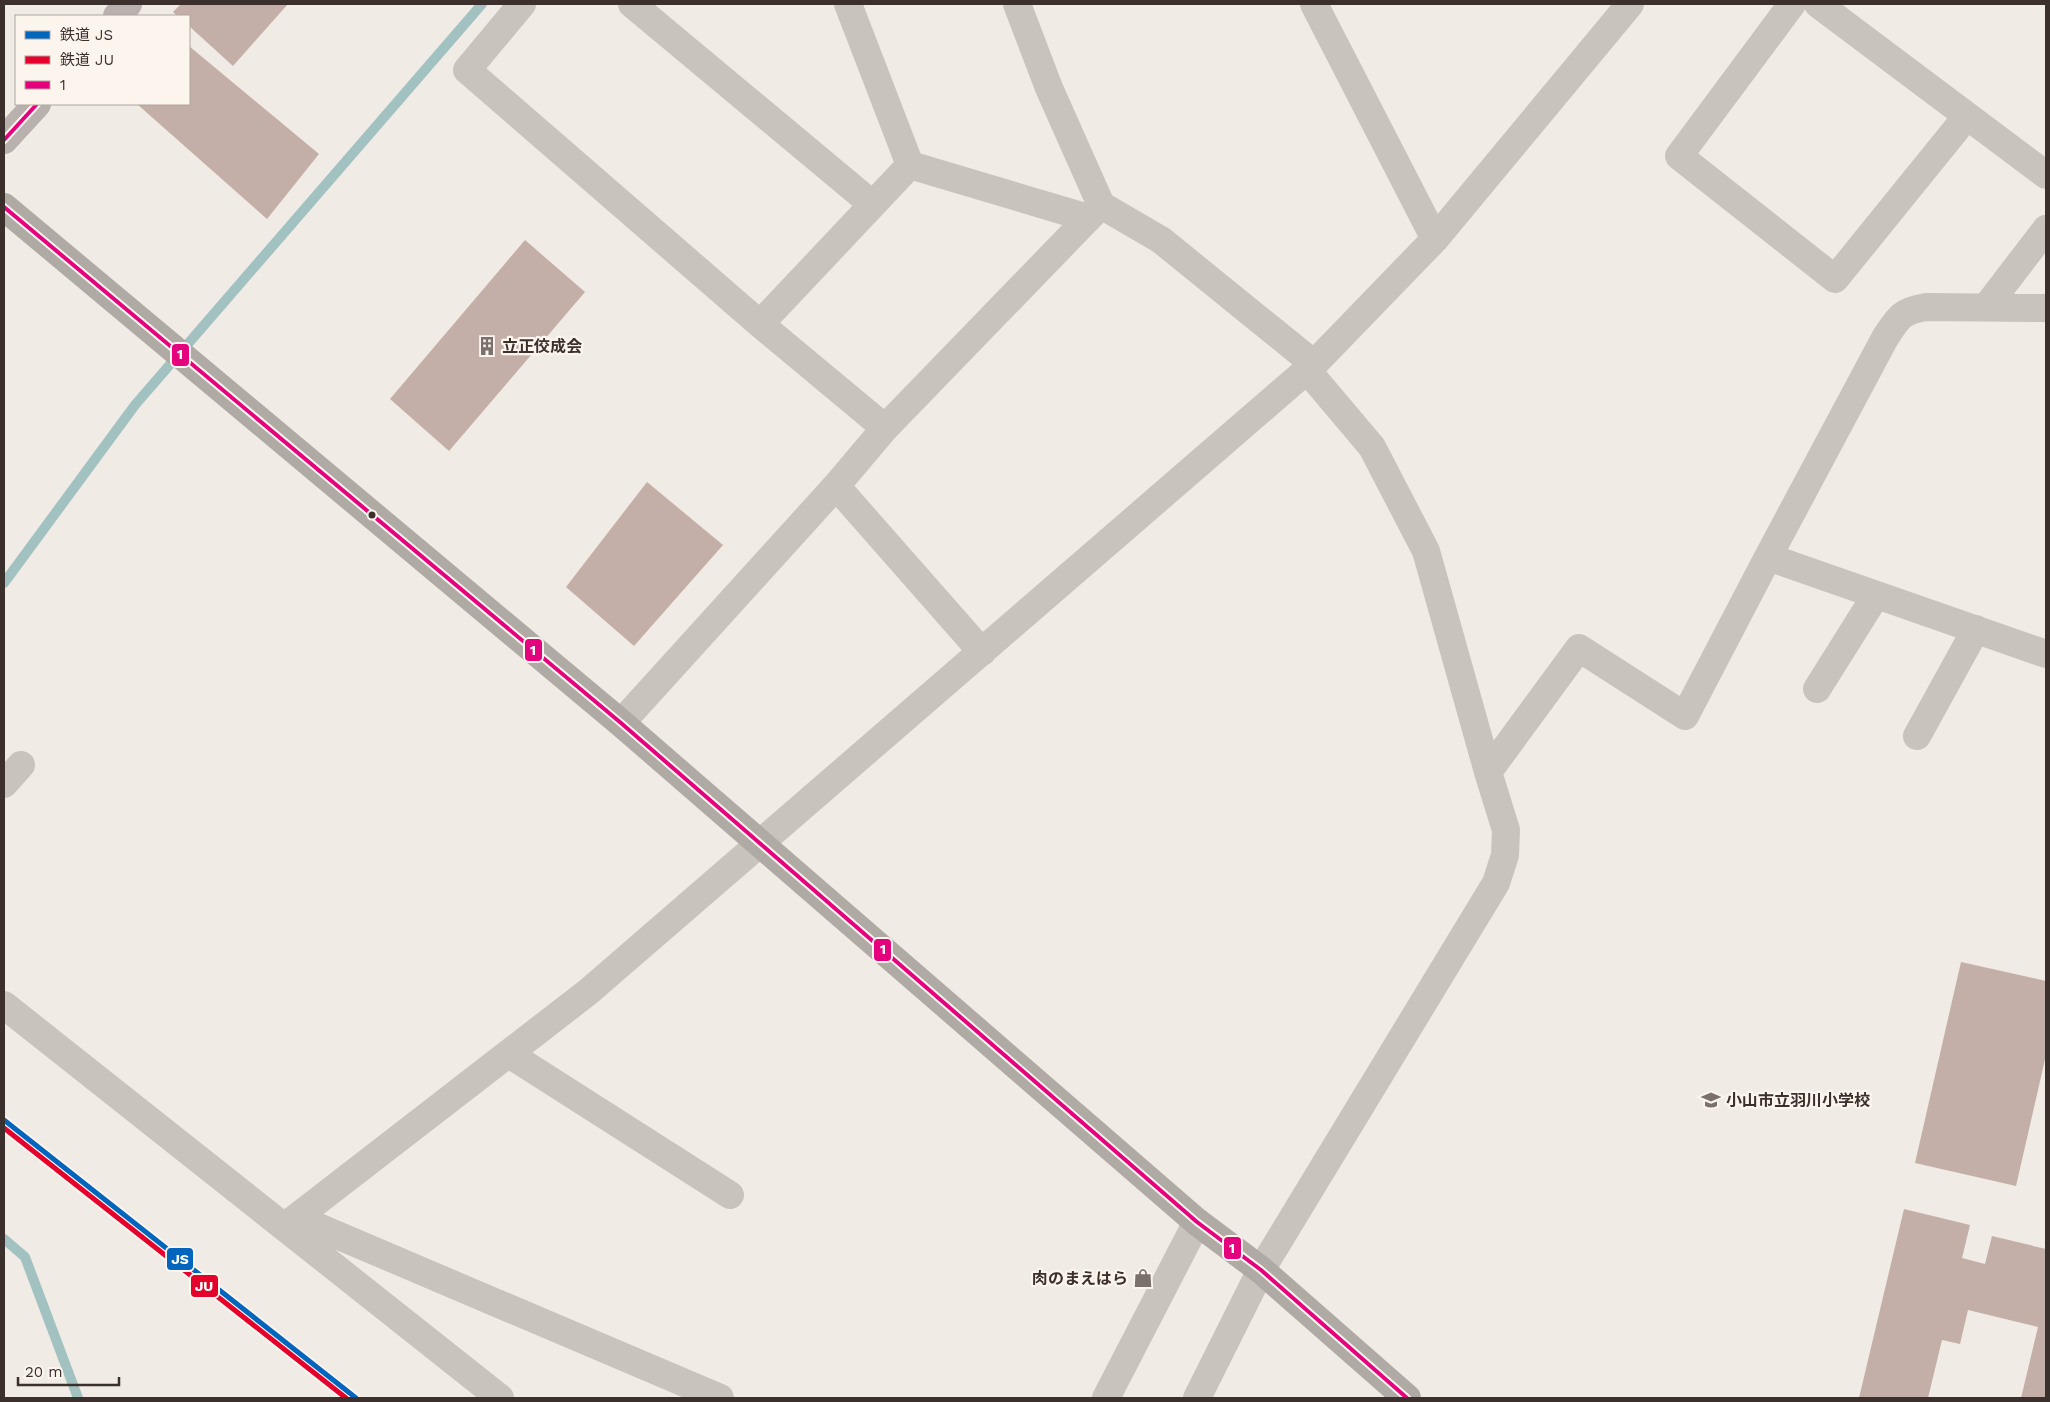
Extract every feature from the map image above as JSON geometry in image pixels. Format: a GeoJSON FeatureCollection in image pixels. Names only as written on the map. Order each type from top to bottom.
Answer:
{"type":"FeatureCollection","features":[{"type":"Feature","properties":{"kind":"highway"},"geometry":{"type":"LineString","coordinates":[[7,215],[621,723],[1197,1222],[1260,1270],[1407,1398]]}},
{"type":"Feature","properties":{"kind":"main road"},"geometry":{"type":"LineString","coordinates":[[118,15],[128,4]]}},
{"type":"Feature","properties":{"kind":"main road"},"geometry":{"type":"LineString","coordinates":[[4,140],[36,105]]}},
{"type":"Feature","properties":{"kind":"street"},"geometry":{"type":"LineString","coordinates":[[522,4],[467,70],[760,324],[885,428]]}},
{"type":"Feature","properties":{"kind":"street"},"geometry":{"type":"LineString","coordinates":[[632,4],[872,204]]}},
{"type":"Feature","properties":{"kind":"street"},"geometry":{"type":"LineString","coordinates":[[848,4],[910,165]]}},
{"type":"Feature","properties":{"kind":"street"},"geometry":{"type":"LineString","coordinates":[[1016,4],[1094,211]]}},
{"type":"Feature","properties":{"kind":"street"},"geometry":{"type":"LineString","coordinates":[[1314,4],[1435,239]]}},
{"type":"Feature","properties":{"kind":"street"},"geometry":{"type":"LineString","coordinates":[[284,1227],[588,992],[1311,367],[1435,239],[1630,4]]}},
{"type":"Feature","properties":{"kind":"street"},"geometry":{"type":"LineString","coordinates":[[1792,4],[1679,156],[1836,280],[1967,116]]}},
{"type":"Feature","properties":{"kind":"street"},"geometry":{"type":"LineString","coordinates":[[1818,4],[2046,176]]}},
{"type":"Feature","properties":{"kind":"street"},"geometry":{"type":"LineString","coordinates":[[760,324],[910,165]]}},
{"type":"Feature","properties":{"kind":"street"},"geometry":{"type":"LineString","coordinates":[[910,165],[1094,211],[1161,240],[1311,367],[1372,448],[1426,550],[1506,830],[1505,855],[1496,883],[1260,1270],[1197,1398]]}},
{"type":"Feature","properties":{"kind":"street"},"geometry":{"type":"LineString","coordinates":[[621,723],[836,486],[885,428],[1094,211]]}},
{"type":"Feature","properties":{"kind":"street"},"geometry":{"type":"LineString","coordinates":[[1987,306],[2046,229]]}},
{"type":"Feature","properties":{"kind":"street"},"geometry":{"type":"LineString","coordinates":[[1488,772],[1579,648],[1685,716],[1885,338],[1899,317],[1915,309],[1926,307],[1987,306],[2046,308]]}},
{"type":"Feature","properties":{"kind":"street"},"geometry":{"type":"LineString","coordinates":[[836,486],[982,652]]}},
{"type":"Feature","properties":{"kind":"street"},"geometry":{"type":"LineString","coordinates":[[1768,557],[2046,654]]}},
{"type":"Feature","properties":{"kind":"street"},"geometry":{"type":"LineString","coordinates":[[1817,689],[1876,595]]}},
{"type":"Feature","properties":{"kind":"street"},"geometry":{"type":"LineString","coordinates":[[1917,736],[1976,629]]}},
{"type":"Feature","properties":{"kind":"street"},"geometry":{"type":"LineString","coordinates":[[4,1005],[500,1398]]}},
{"type":"Feature","properties":{"kind":"street"},"geometry":{"type":"LineString","coordinates":[[509,1054],[730,1195]]}},
{"type":"Feature","properties":{"kind":"street"},"geometry":{"type":"LineString","coordinates":[[1106,1398],[1197,1222]]}},
{"type":"Feature","properties":{"kind":"street"},"geometry":{"type":"LineString","coordinates":[[284,1227],[318,1227],[720,1398]]}},
{"type":"Feature","properties":{"kind":"building"},"geometry":{"type":"Polygon","coordinates":[[[181,4],[288,4],[233,66],[190,27],[190,15],[176,15],[173,12],[181,4]]]}},
{"type":"Feature","properties":{"kind":"building"},"geometry":{"type":"Polygon","coordinates":[[[190,47],[319,154],[267,219],[138,105],[190,105],[190,47]]]}},
{"type":"Feature","properties":{"kind":"building","name":"立正佼成会"},"geometry":{"type":"Polygon","coordinates":[[[525,240],[585,292],[449,451],[390,399],[525,240]]]}},
{"type":"Feature","properties":{"kind":"building"},"geometry":{"type":"Polygon","coordinates":[[[647,482],[723,545],[634,646],[566,587],[647,482]]]}},
{"type":"Feature","properties":{"kind":"building"},"geometry":{"type":"Polygon","coordinates":[[[1961,962],[2046,981],[2046,1055],[2016,1186],[1915,1163],[1961,962]]]}},
{"type":"Feature","properties":{"kind":"building"},"geometry":{"type":"Polygon","coordinates":[[[1904,1209],[1970,1225],[1962,1258],[1985,1264],[1992,1236],[2046,1249],[2046,1398],[2021,1398],[2038,1327],[1968,1310],[1960,1344],[1942,1340],[1928,1398],[1859,1398],[1904,1209]]]}},
{"type":"Feature","properties":{"kind":"waterway"},"geometry":{"type":"LineString","coordinates":[[4,583],[135,405],[482,4]]}},
{"type":"Feature","properties":{"kind":"waterway"},"geometry":{"type":"LineString","coordinates":[[4,1239],[25,1257],[78,1398]]}},
{"type":"Feature","properties":{"kind":"rail line","name":"JS"},"geometry":{"type":"LineString","coordinates":[[4,1120],[356,1398]]}},
{"type":"Feature","properties":{"kind":"rail line","name":"JU"},"geometry":{"type":"LineString","coordinates":[[4,1128],[346,1398]]}},
{"type":"Feature","properties":{"kind":"transit line","name":"1"},"geometry":{"type":"LineString","coordinates":[[4,140],[36,105]]}},
{"type":"Feature","properties":{"kind":"transit line","name":"1"},"geometry":{"type":"LineString","coordinates":[[4,207],[621,723],[1197,1222],[1261,1270],[1407,1398]]}},
{"type":"Feature","properties":{"kind":"place","name":"立正佼成会"},"geometry":{"type":"Point","coordinates":[487,346]}},
{"type":"Feature","properties":{"kind":"place","name":"小山市立羽川小学校"},"geometry":{"type":"Point","coordinates":[1711,1100]}},
{"type":"Feature","properties":{"kind":"place","name":"肉のまえはら"},"geometry":{"type":"Point","coordinates":[1143,1278]}}]}
